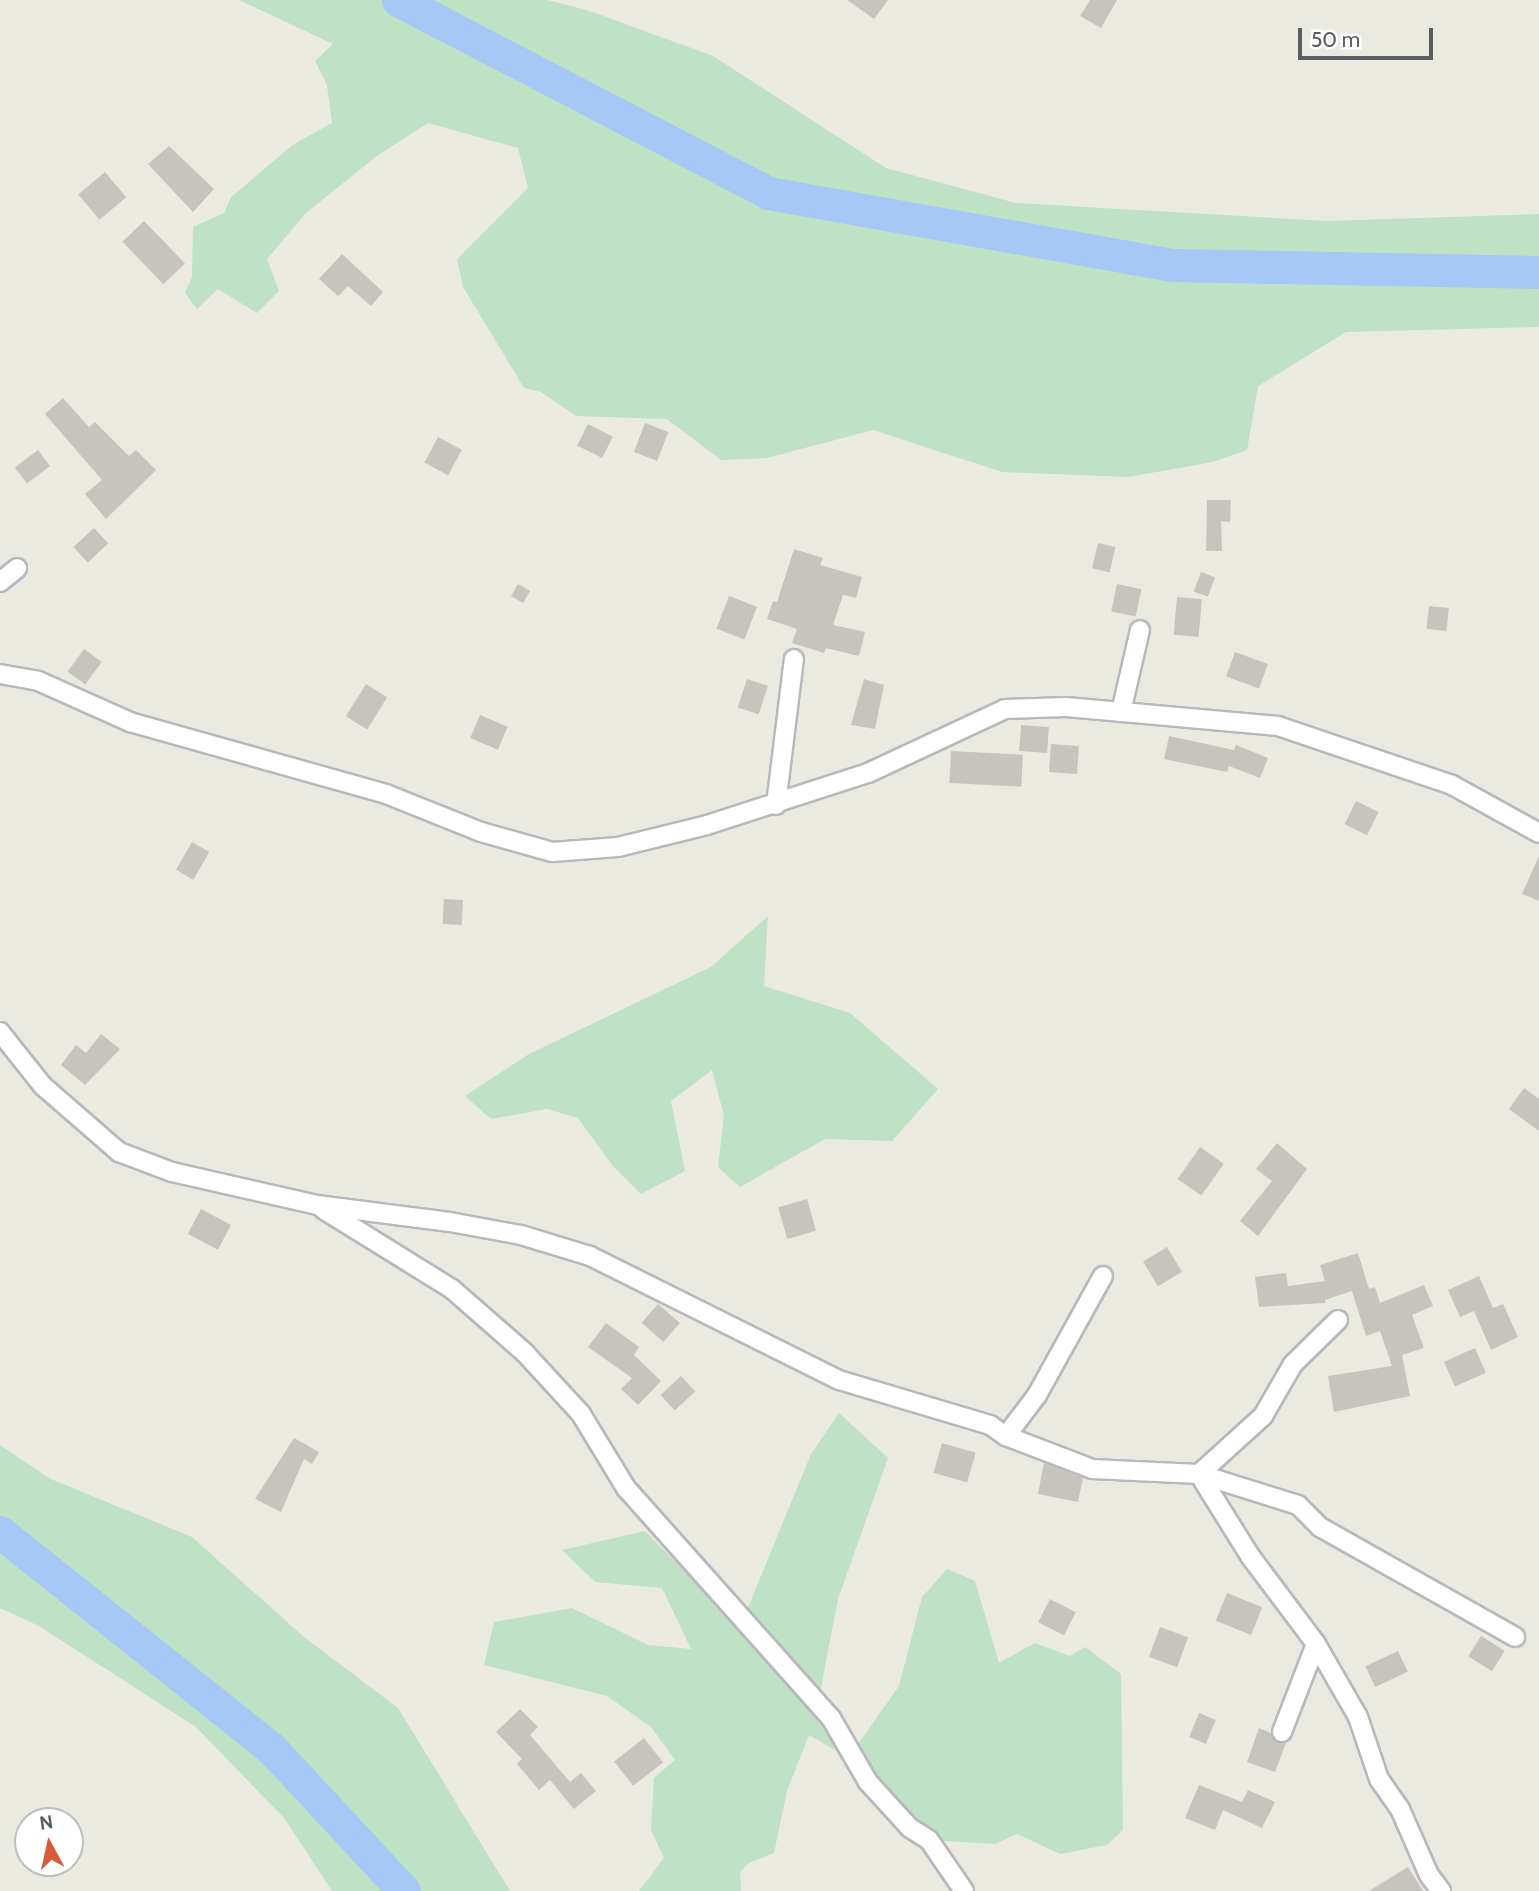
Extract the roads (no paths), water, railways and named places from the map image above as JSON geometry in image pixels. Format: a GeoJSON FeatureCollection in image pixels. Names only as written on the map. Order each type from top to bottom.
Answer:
{"type":"FeatureCollection","features":[{"type":"Feature","properties":{"kind":"street"},"geometry":{"type":"LineString","coordinates":[[0,582],[17,568]]}},
{"type":"Feature","properties":{"kind":"street"},"geometry":{"type":"LineString","coordinates":[[1121,712],[1140,630]]}},
{"type":"Feature","properties":{"kind":"street"},"geometry":{"type":"LineString","coordinates":[[776,805],[794,659]]}},
{"type":"Feature","properties":{"kind":"street"},"geometry":{"type":"LineString","coordinates":[[0,674],[38,681],[130,722],[386,794],[481,832],[552,852],[618,848],[776,805],[868,773],[1005,709],[1121,712],[1278,726],[1452,785],[1539,833]]}},
{"type":"Feature","properties":{"kind":"street"},"geometry":{"type":"LineString","coordinates":[[0,1032],[43,1086],[119,1152],[172,1172],[317,1205],[450,1222],[521,1235],[590,1256],[839,1380],[990,1425],[1006,1436],[1092,1469],[1199,1474],[1298,1505],[1321,1527],[1515,1637]]}},
{"type":"Feature","properties":{"kind":"street"},"geometry":{"type":"LineString","coordinates":[[317,1205],[452,1289],[525,1353],[581,1414],[626,1488],[831,1718],[868,1783],[910,1828],[929,1840],[964,1891]]}},
{"type":"Feature","properties":{"kind":"street"},"geometry":{"type":"LineString","coordinates":[[1006,1436],[1037,1395],[1103,1276]]}},
{"type":"Feature","properties":{"kind":"street"},"geometry":{"type":"LineString","coordinates":[[1199,1474],[1263,1416],[1293,1364],[1338,1320]]}},
{"type":"Feature","properties":{"kind":"street"},"geometry":{"type":"LineString","coordinates":[[1199,1474],[1250,1556],[1316,1644],[1358,1717],[1379,1779],[1400,1809],[1429,1875],[1441,1891]]}},
{"type":"Feature","properties":{"kind":"street"},"geometry":{"type":"LineString","coordinates":[[1282,1732],[1316,1644]]}},
{"type":"Feature","properties":{"kind":"waterway"},"geometry":{"type":"LineString","coordinates":[[398,0],[768,193],[1174,265],[1539,272]]}},
{"type":"Feature","properties":{"kind":"waterway"},"geometry":{"type":"LineString","coordinates":[[0,1532],[271,1748],[404,1891]]}}]}
